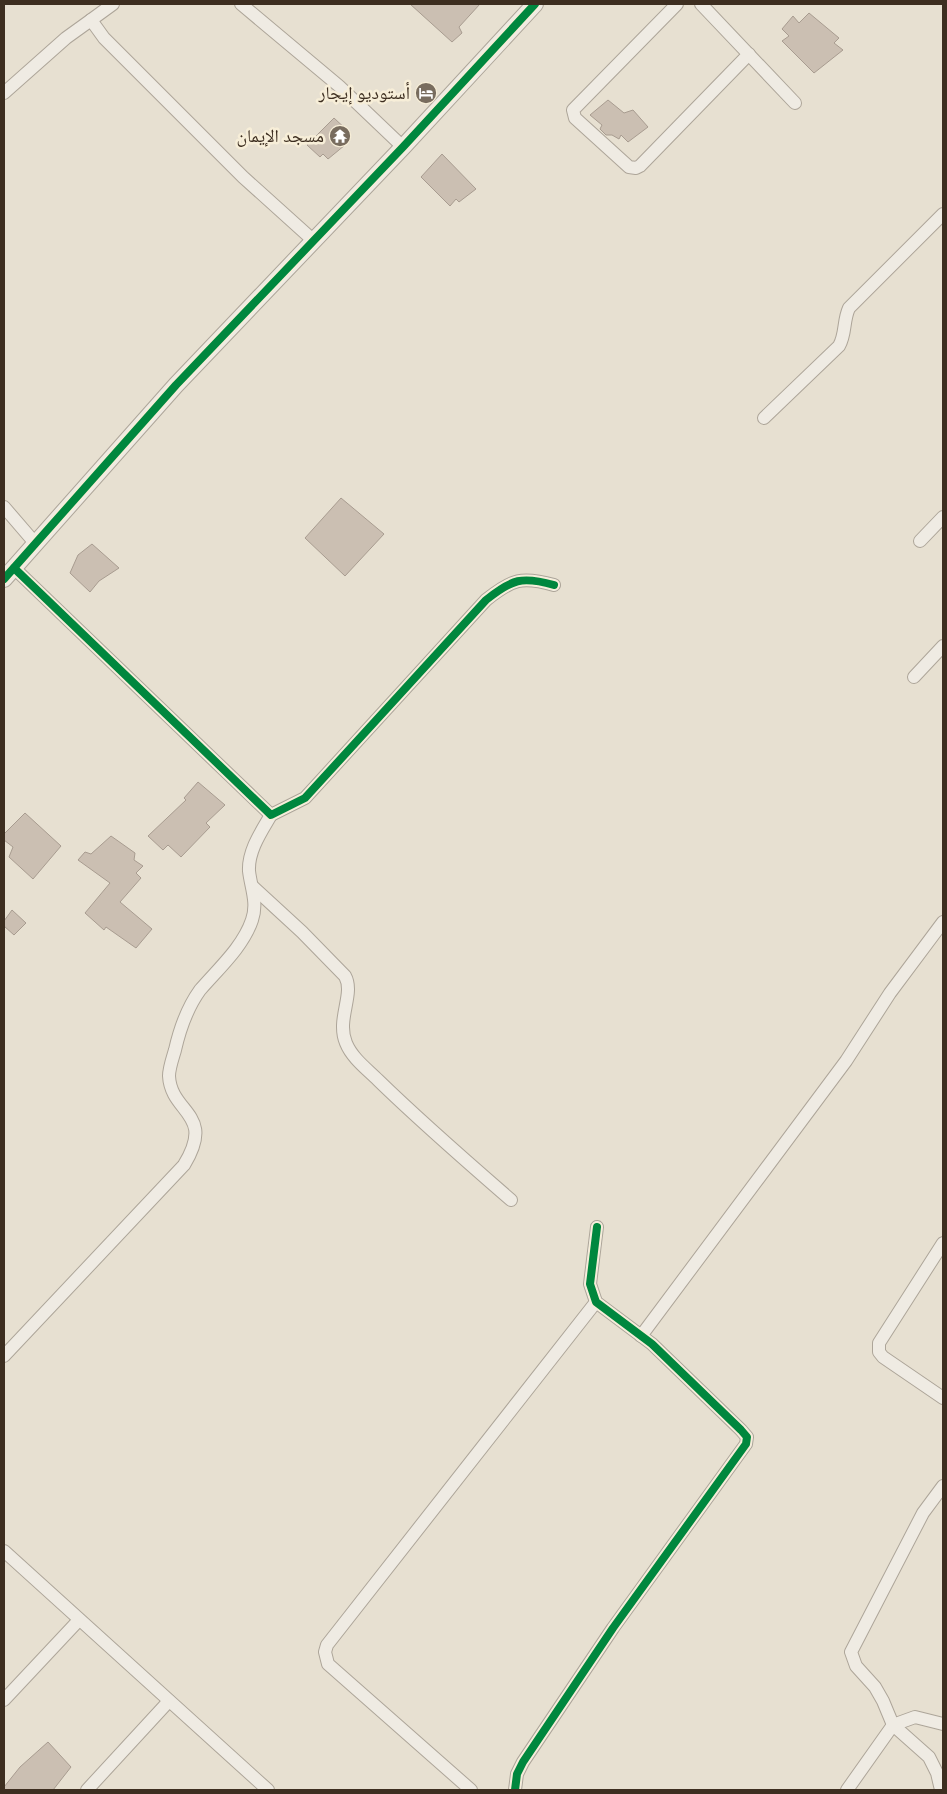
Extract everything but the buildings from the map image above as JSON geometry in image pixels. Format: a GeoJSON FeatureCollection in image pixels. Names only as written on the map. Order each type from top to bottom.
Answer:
{"type":"FeatureCollection","features":[{"type":"Feature","properties":{"kind":"street"},"geometry":{"type":"LineString","coordinates":[[4,93],[66,38],[113,4]]}},
{"type":"Feature","properties":{"kind":"street"},"geometry":{"type":"LineString","coordinates":[[241,4],[339,86],[403,147]]}},
{"type":"Feature","properties":{"kind":"street"},"geometry":{"type":"LineString","coordinates":[[271,815],[9,573],[176,385],[403,147],[535,4]]}},
{"type":"Feature","properties":{"kind":"street"},"geometry":{"type":"LineString","coordinates":[[677,4],[573,110],[575,118],[629,167],[636,168],[640,166],[749,54]]}},
{"type":"Feature","properties":{"kind":"street"},"geometry":{"type":"LineString","coordinates":[[701,4],[795,103]]}},
{"type":"Feature","properties":{"kind":"street"},"geometry":{"type":"LineString","coordinates":[[91,20],[104,38],[243,178],[314,241]]}},
{"type":"Feature","properties":{"kind":"street"},"geometry":{"type":"LineString","coordinates":[[764,418],[838,346],[844,338],[846,316],[849,308],[943,214]]}},
{"type":"Feature","properties":{"kind":"street"},"geometry":{"type":"LineString","coordinates":[[4,508],[35,543]]}},
{"type":"Feature","properties":{"kind":"street"},"geometry":{"type":"LineString","coordinates":[[920,541],[943,517]]}},
{"type":"Feature","properties":{"kind":"street"},"geometry":{"type":"LineString","coordinates":[[4,1356],[184,1165],[195,1148],[196,1134],[192,1117],[173,1090],[169,1075],[171,1066],[178,1037],[192,1004],[232,952],[252,920],[255,902],[249,870],[252,853],[271,815],[305,798],[486,600],[501,588],[517,580],[532,579],[554,586]]}},
{"type":"Feature","properties":{"kind":"street"},"geometry":{"type":"LineString","coordinates":[[914,677],[943,646]]}},
{"type":"Feature","properties":{"kind":"street"},"geometry":{"type":"LineString","coordinates":[[253,887],[302,932],[345,976],[348,990],[342,1018],[342,1031],[351,1052],[395,1097],[511,1200]]}},
{"type":"Feature","properties":{"kind":"street"},"geometry":{"type":"LineString","coordinates":[[641,1336],[846,1061],[890,994],[943,922]]}},
{"type":"Feature","properties":{"kind":"street"},"geometry":{"type":"LineString","coordinates":[[515,1790],[517,1774],[523,1762],[613,1628],[746,1444],[747,1437],[741,1430],[652,1344],[596,1302],[590,1284],[598,1227]]}},
{"type":"Feature","properties":{"kind":"street"},"geometry":{"type":"LineString","coordinates":[[943,1243],[879,1343],[878,1348],[883,1357],[943,1398]]}},
{"type":"Feature","properties":{"kind":"street"},"geometry":{"type":"LineString","coordinates":[[471,1790],[328,1664],[325,1652],[327,1646],[596,1302]]}},
{"type":"Feature","properties":{"kind":"street"},"geometry":{"type":"LineString","coordinates":[[941,1790],[940,1770],[929,1757],[893,1725],[883,1701],[875,1688],[856,1666],[851,1652],[923,1513],[943,1486]]}},
{"type":"Feature","properties":{"kind":"street"},"geometry":{"type":"LineString","coordinates":[[4,1551],[266,1790]]}},
{"type":"Feature","properties":{"kind":"street"},"geometry":{"type":"LineString","coordinates":[[4,1700],[79,1620]]}},
{"type":"Feature","properties":{"kind":"street"},"geometry":{"type":"LineString","coordinates":[[86,1790],[169,1700]]}},
{"type":"Feature","properties":{"kind":"street"},"geometry":{"type":"LineString","coordinates":[[847,1790],[893,1725],[915,1717],[943,1724]]}},
{"type":"Feature","properties":{"kind":"cycle path"},"geometry":{"type":"LineString","coordinates":[[4,579],[176,385],[403,147],[535,4]]}},
{"type":"Feature","properties":{"kind":"cycle path"},"geometry":{"type":"LineString","coordinates":[[14,568],[271,815],[305,798],[486,600],[503,588],[518,581],[525,580],[554,585]]}},
{"type":"Feature","properties":{"kind":"cycle path"},"geometry":{"type":"LineString","coordinates":[[515,1790],[517,1774],[523,1762],[613,1628],[746,1444],[747,1437],[741,1430],[652,1344],[596,1302],[590,1284],[597,1227]]}},
{"type":"Feature","properties":{"kind":"place","name":"أستوديو إيجار"},"geometry":{"type":"Point","coordinates":[426,93]}},
{"type":"Feature","properties":{"kind":"place","name":"مسجد الإيمان"},"geometry":{"type":"Point","coordinates":[340,136]}}]}
